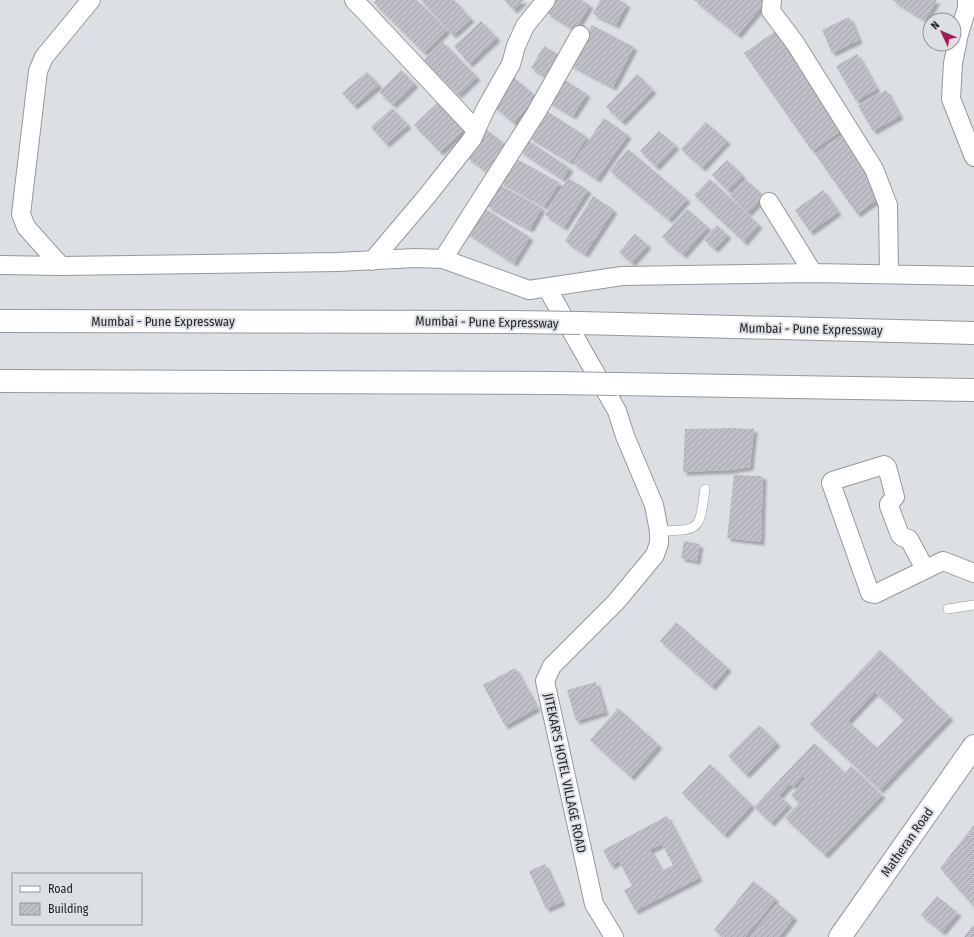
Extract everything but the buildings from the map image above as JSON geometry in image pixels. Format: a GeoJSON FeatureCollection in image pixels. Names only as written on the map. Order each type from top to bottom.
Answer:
{"type":"FeatureCollection","features":[{"type":"Feature","properties":{"kind":"main road","name":"Mumbai - Pune Expressway"},"geometry":{"type":"LineString","coordinates":[[0,320],[512,322],[974,333]]}},
{"type":"Feature","properties":{"kind":"main road"},"geometry":{"type":"LineString","coordinates":[[0,381],[554,383],[974,390]]}},
{"type":"Feature","properties":{"kind":"main road","name":"Matheran Road"},"geometry":{"type":"LineString","coordinates":[[840,937],[974,746]]}},
{"type":"Feature","properties":{"kind":"street"},"geometry":{"type":"LineString","coordinates":[[61,266],[26,227],[21,214],[38,71],[44,57],[91,0]]}},
{"type":"Feature","properties":{"kind":"street"},"geometry":{"type":"LineString","coordinates":[[354,0],[476,130]]}},
{"type":"Feature","properties":{"kind":"street"},"geometry":{"type":"LineString","coordinates":[[372,261],[427,196],[472,139],[490,100],[511,64],[516,46],[525,26],[546,0]]}},
{"type":"Feature","properties":{"kind":"street"},"geometry":{"type":"LineString","coordinates":[[772,0],[771,11],[795,43],[874,169],[888,205],[889,274]]}},
{"type":"Feature","properties":{"kind":"street"},"geometry":{"type":"LineString","coordinates":[[966,0],[967,8],[959,34],[953,63],[951,99],[974,157]]}},
{"type":"Feature","properties":{"kind":"street"},"geometry":{"type":"LineString","coordinates":[[443,259],[536,113],[580,35]]}},
{"type":"Feature","properties":{"kind":"street"},"geometry":{"type":"LineString","coordinates":[[769,202],[813,273]]}},
{"type":"Feature","properties":{"kind":"street"},"geometry":{"type":"LineString","coordinates":[[0,265],[61,266],[372,261],[415,258],[443,259],[529,290],[622,276],[813,273],[974,276]]}},
{"type":"Feature","properties":{"kind":"street","name":"JITEKAR'S HOTEL VILLAGE ROAD"},"geometry":{"type":"LineString","coordinates":[[547,288],[617,411],[625,436],[654,505],[659,531],[659,543],[655,555],[616,602],[552,666],[545,681],[594,904],[614,937]]}},
{"type":"Feature","properties":{"kind":"street"},"geometry":{"type":"LineString","coordinates":[[925,569],[909,539],[900,535],[889,506],[895,497],[887,467],[884,465],[832,481],[831,483],[870,593],[875,594],[925,569],[943,560],[974,573]]}},
{"type":"Feature","properties":{"kind":"lane"},"geometry":{"type":"LineString","coordinates":[[659,531],[686,530],[695,526],[701,518],[705,489]]}},
{"type":"Feature","properties":{"kind":"lane"},"geometry":{"type":"LineString","coordinates":[[948,609],[974,605]]}}]}
